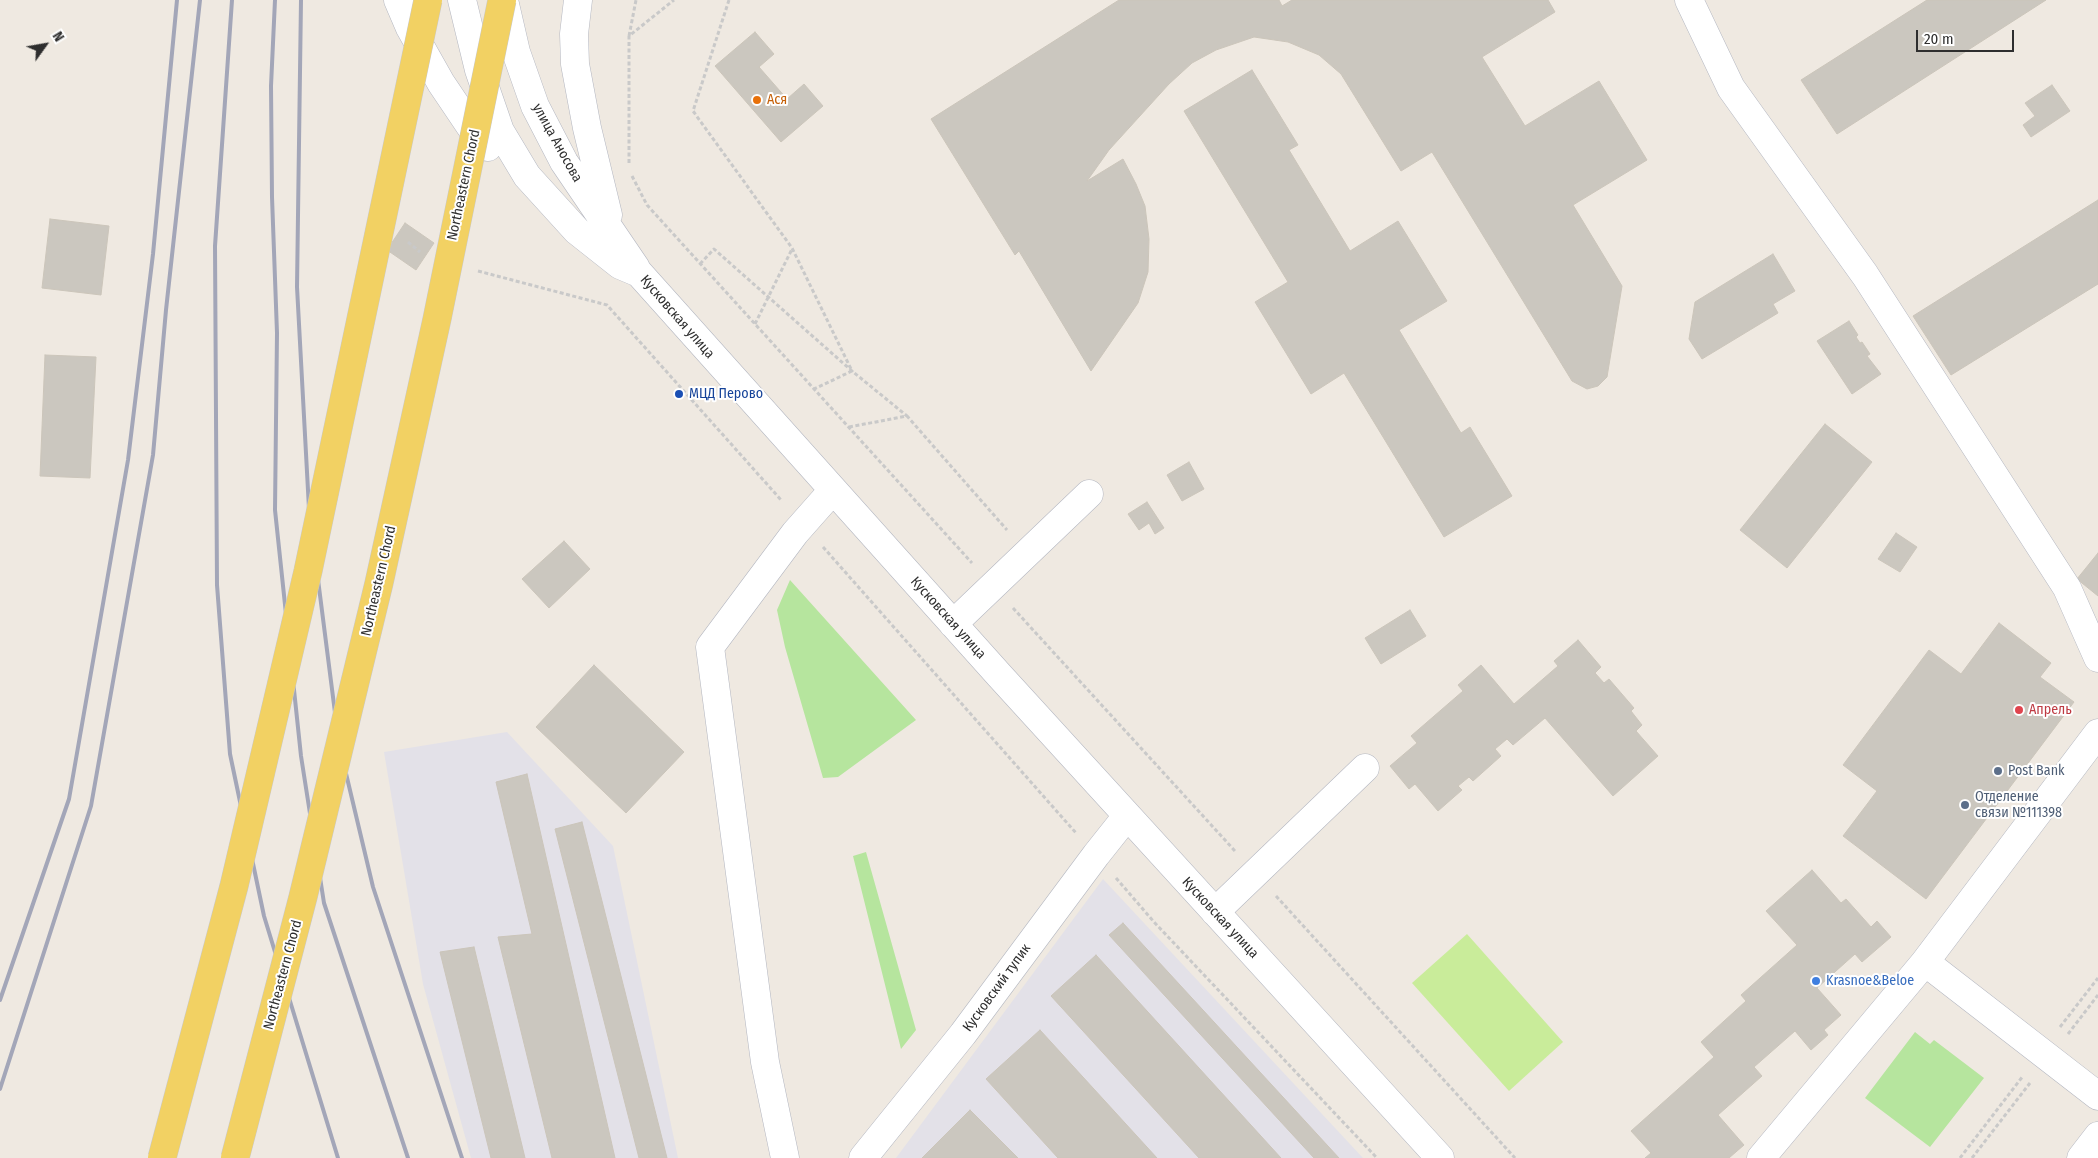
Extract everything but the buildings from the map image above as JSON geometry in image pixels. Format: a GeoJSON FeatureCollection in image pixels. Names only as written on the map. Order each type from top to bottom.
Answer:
{"type":"FeatureCollection","features":[{"type":"Feature","properties":{"kind":"main road"},"geometry":{"type":"LineString","coordinates":[[162,1158],[234,886],[308,571],[428,0]]}},
{"type":"Feature","properties":{"kind":"main road","name":"Northeastern Chord"},"geometry":{"type":"LineString","coordinates":[[235,1158],[303,897],[379,582],[437,319],[503,0]]}},
{"type":"Feature","properties":{"kind":"street"},"geometry":{"type":"LineString","coordinates":[[398,0],[410,28],[441,83],[472,129],[498,157],[527,176]]}},
{"type":"Feature","properties":{"kind":"street","name":"Кусковская улица"},"geometry":{"type":"LineString","coordinates":[[462,0],[478,70],[500,131],[527,176],[577,231],[620,265],[639,273],[953,624],[1440,1158]]}},
{"type":"Feature","properties":{"kind":"street","name":"улица Аносова"},"geometry":{"type":"LineString","coordinates":[[503,0],[516,52],[535,106],[564,162],[639,273]]}},
{"type":"Feature","properties":{"kind":"street"},"geometry":{"type":"LineString","coordinates":[[578,0],[574,34],[575,64],[587,128],[612,231]]}},
{"type":"Feature","properties":{"kind":"street"},"geometry":{"type":"LineString","coordinates":[[1689,0],[1731,88],[1865,275],[2067,588],[2098,658]]}},
{"type":"Feature","properties":{"kind":"street"},"geometry":{"type":"LineString","coordinates":[[785,1158],[765,1062],[710,647],[803,524],[833,490]]}},
{"type":"Feature","properties":{"kind":"street"},"geometry":{"type":"LineString","coordinates":[[953,624],[1089,494]]}},
{"type":"Feature","properties":{"kind":"street"},"geometry":{"type":"LineString","coordinates":[[1761,1158],[1925,962],[2098,733]]}},
{"type":"Feature","properties":{"kind":"street"},"geometry":{"type":"LineString","coordinates":[[1215,912],[1366,768]]}},
{"type":"Feature","properties":{"kind":"street","name":"Кусковский тупик"},"geometry":{"type":"LineString","coordinates":[[863,1158],[963,1034],[1127,816]]}},
{"type":"Feature","properties":{"kind":"street"},"geometry":{"type":"LineString","coordinates":[[1925,962],[2098,1096]]}},
{"type":"Feature","properties":{"kind":"street"},"geometry":{"type":"LineString","coordinates":[[2081,1158],[2098,1136]]}},
{"type":"Feature","properties":{"kind":"path"},"geometry":{"type":"LineString","coordinates":[[636,0],[628,36],[629,171],[648,205],[1515,1158]]}},
{"type":"Feature","properties":{"kind":"path"},"geometry":{"type":"LineString","coordinates":[[628,36],[674,0]]}},
{"type":"Feature","properties":{"kind":"path"},"geometry":{"type":"LineString","coordinates":[[729,0],[693,111],[792,248],[852,371]]}},
{"type":"Feature","properties":{"kind":"path"},"geometry":{"type":"LineString","coordinates":[[755,324],[792,248]]}},
{"type":"Feature","properties":{"kind":"path"},"geometry":{"type":"LineString","coordinates":[[700,264],[714,249],[852,371],[908,416],[1014,537]]}},
{"type":"Feature","properties":{"kind":"path"},"geometry":{"type":"LineString","coordinates":[[472,269],[607,305],[1071,827]]}},
{"type":"Feature","properties":{"kind":"path"},"geometry":{"type":"LineString","coordinates":[[814,389],[852,371]]}},
{"type":"Feature","properties":{"kind":"path"},"geometry":{"type":"LineString","coordinates":[[848,427],[908,416]]}},
{"type":"Feature","properties":{"kind":"path"},"geometry":{"type":"LineString","coordinates":[[972,562],[980,559]]}},
{"type":"Feature","properties":{"kind":"path"},"geometry":{"type":"LineString","coordinates":[[1114,876],[1161,929],[1377,1158]]}},
{"type":"Feature","properties":{"kind":"shaded area"},"geometry":{"type":"Polygon","coordinates":[[[507,732],[613,846],[678,1158],[471,1158],[423,984],[384,752],[507,732]]]}},
{"type":"Feature","properties":{"kind":"shaded area"},"geometry":{"type":"Polygon","coordinates":[[[1103,879],[1363,1158],[896,1158],[1103,879]]]}},
{"type":"Feature","properties":{"kind":"green space"},"geometry":{"type":"Polygon","coordinates":[[[790,580],[916,720],[838,777],[823,778],[785,647],[777,610],[790,580]]]}},
{"type":"Feature","properties":{"kind":"green space"},"geometry":{"type":"Polygon","coordinates":[[[866,852],[916,1030],[901,1049],[853,856],[866,852]]]}},
{"type":"Feature","properties":{"kind":"green space"},"geometry":{"type":"Polygon","coordinates":[[[1467,934],[1563,1042],[1509,1091],[1412,983],[1467,934]]]}},
{"type":"Feature","properties":{"kind":"green space"},"geometry":{"type":"Polygon","coordinates":[[[1915,1032],[1930,1044],[1934,1040],[1984,1078],[1930,1147],[1865,1098],[1915,1032]]]}},
{"type":"Feature","properties":{"kind":"railway"},"geometry":{"type":"LineString","coordinates":[[0,1000],[69,799],[128,460],[153,254],[177,0]]}},
{"type":"Feature","properties":{"kind":"railway"},"geometry":{"type":"LineString","coordinates":[[0,1089],[91,806],[153,455],[166,310],[200,0]]}},
{"type":"Feature","properties":{"kind":"railway"},"geometry":{"type":"LineString","coordinates":[[232,0],[215,246],[217,585],[230,754],[264,916],[338,1158]]}},
{"type":"Feature","properties":{"kind":"railway"},"geometry":{"type":"LineString","coordinates":[[275,0],[271,86],[272,197],[277,333],[275,510],[301,756],[324,903],[408,1158]]}},
{"type":"Feature","properties":{"kind":"railway"},"geometry":{"type":"LineString","coordinates":[[301,0],[297,287],[309,509],[339,744],[373,887],[462,1158]]}},
{"type":"Feature","properties":{"kind":"place","name":"Ася"},"geometry":{"type":"Point","coordinates":[757,100]}},
{"type":"Feature","properties":{"kind":"place","name":"МЦД Перово"},"geometry":{"type":"Point","coordinates":[679,394]}},
{"type":"Feature","properties":{"kind":"place","name":"Апрель"},"geometry":{"type":"Point","coordinates":[2019,710]}},
{"type":"Feature","properties":{"kind":"place","name":"Post Bank"},"geometry":{"type":"Point","coordinates":[1998,771]}},
{"type":"Feature","properties":{"kind":"place","name":"Отделение связи №111398"},"geometry":{"type":"Point","coordinates":[1965,805]}},
{"type":"Feature","properties":{"kind":"place","name":"Krasnoe&Beloe"},"geometry":{"type":"Point","coordinates":[1816,981]}}]}
